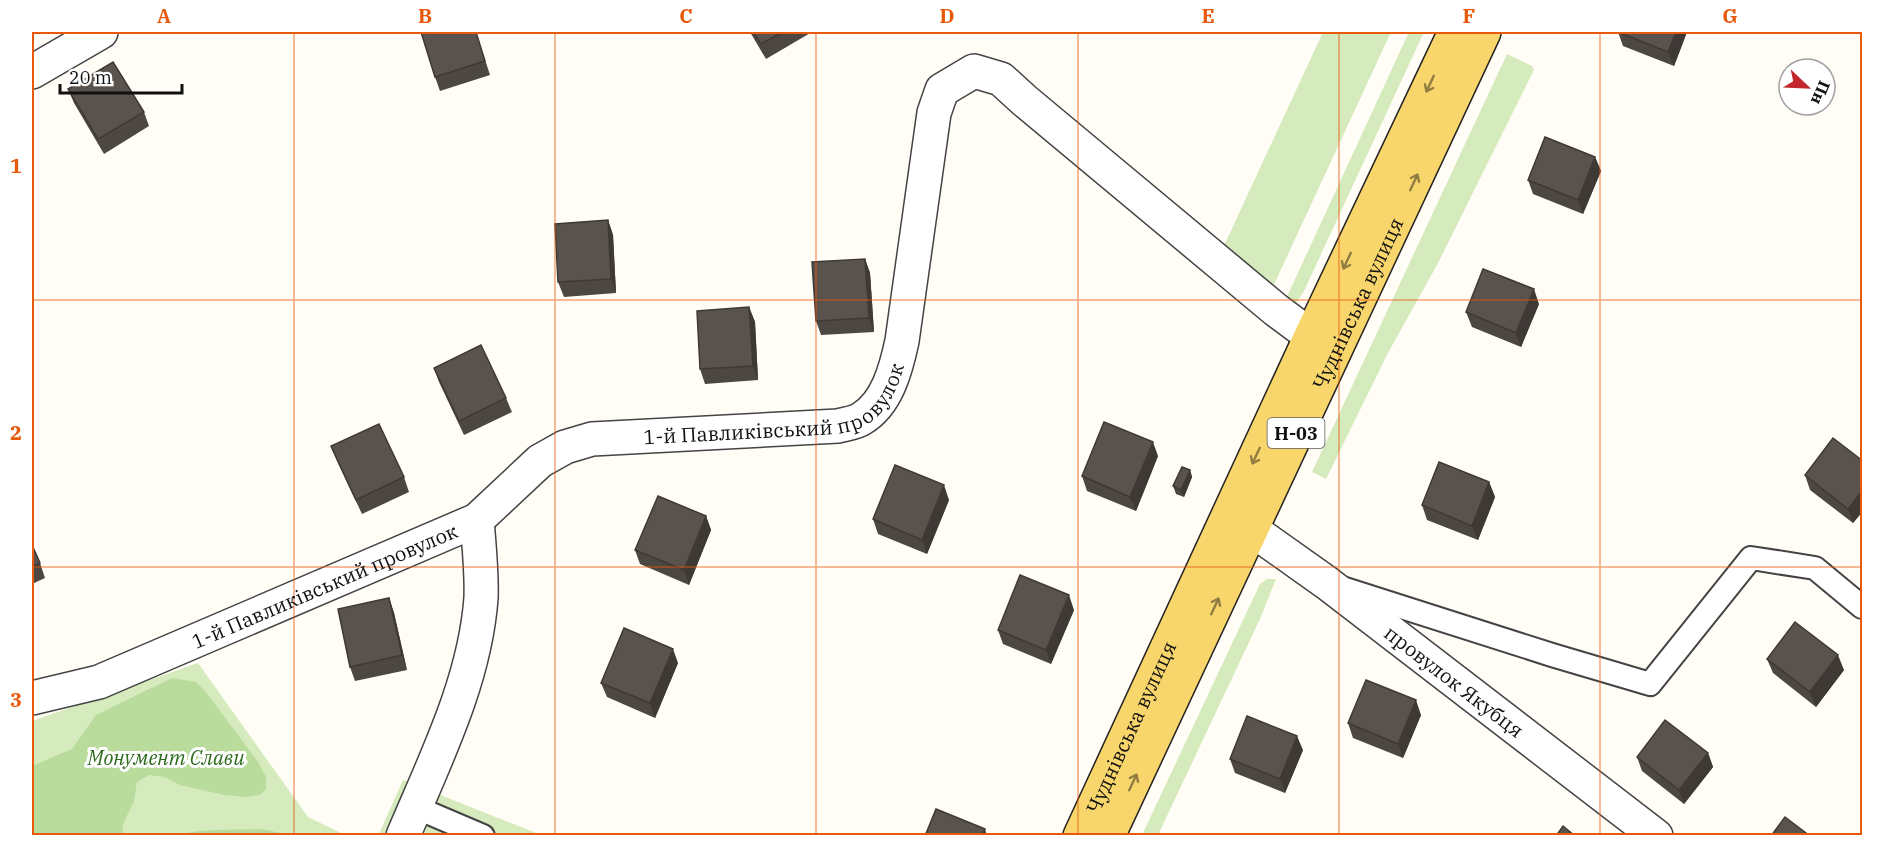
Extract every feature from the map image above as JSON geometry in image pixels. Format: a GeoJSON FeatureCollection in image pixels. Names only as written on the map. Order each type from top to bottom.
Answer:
{"type":"FeatureCollection","features":[{"type":"Feature","properties":{"kind":"main road","name":"Чуднівська вулиця"},"geometry":{"type":"LineString","coordinates":[[1080,836],[1311,336],[1455,32]]}},
{"type":"Feature","properties":{"kind":"main road","name":"Чуднівська вулиця"},"geometry":{"type":"LineString","coordinates":[[1108,836],[1484,32]]}},
{"type":"Feature","properties":{"kind":"street"},"geometry":{"type":"LineString","coordinates":[[32,72],[101,32]]}},
{"type":"Feature","properties":{"kind":"street","name":"1-й Павликівський провулок"},"geometry":{"type":"LineString","coordinates":[[32,698],[99,682],[477,520],[540,462],[565,447],[592,439],[838,426],[861,420],[881,401],[897,366],[934,113],[942,90],[974,71],[1001,79],[1276,310],[1311,336]]}},
{"type":"Feature","properties":{"kind":"street"},"geometry":{"type":"LineString","coordinates":[[409,821],[443,741],[470,663],[481,597],[477,520]]}},
{"type":"Feature","properties":{"kind":"street","name":"провулок Якубця"},"geometry":{"type":"LineString","coordinates":[[1251,529],[1327,583],[1656,836]]}},
{"type":"Feature","properties":{"kind":"lane"},"geometry":{"type":"LineString","coordinates":[[1327,583],[1650,684],[1751,558],[1815,568],[1863,607]]}},
{"type":"Feature","properties":{"kind":"lane"},"geometry":{"type":"LineString","coordinates":[[409,821],[483,836]]}},
{"type":"Feature","properties":{"kind":"green space"},"geometry":{"type":"Polygon","coordinates":[[[1323,32],[1391,32],[1271,291],[1222,250],[1323,32]]]}},
{"type":"Feature","properties":{"kind":"green space"},"geometry":{"type":"Polygon","coordinates":[[[1409,32],[1424,32],[1304,291],[1296,303],[1285,301],[1409,32]]]}},
{"type":"Feature","properties":{"kind":"green space"},"geometry":{"type":"Polygon","coordinates":[[[1507,54],[1532,66],[1534,70],[1437,265],[1388,353],[1326,479],[1312,472],[1507,54]]]}},
{"type":"Feature","properties":{"kind":"green space"},"geometry":{"type":"Polygon","coordinates":[[[1267,579],[1276,579],[1260,619],[1158,835],[1142,835],[1260,584],[1267,579]]]}},
{"type":"Feature","properties":{"kind":"green space","name":"Монумент Слави"},"geometry":{"type":"Polygon","coordinates":[[[198,663],[308,817],[345,835],[32,835],[32,721],[198,663]]]}},
{"type":"Feature","properties":{"kind":"green space","name":"Монумент Слави"},"geometry":{"type":"Polygon","coordinates":[[[172,678],[196,682],[206,692],[258,762],[266,777],[266,789],[260,795],[246,797],[224,795],[180,785],[164,777],[149,775],[137,782],[134,801],[123,824],[122,835],[32,835],[32,766],[72,749],[96,715],[172,678]]]}},
{"type":"Feature","properties":{"kind":"green space"},"geometry":{"type":"Polygon","coordinates":[[[403,780],[541,835],[378,836],[403,780]]]}},
{"type":"Feature","properties":{"kind":"green space"},"geometry":{"type":"Polygon","coordinates":[[[261,829],[291,835],[183,835],[208,830],[261,829]]]}},
{"type":"Feature","properties":{"kind":"building"},"geometry":{"type":"Polygon","coordinates":[[[421,32],[476,32],[485,61],[435,77],[421,32]]]}},
{"type":"Feature","properties":{"kind":"building"},"geometry":{"type":"Polygon","coordinates":[[[753,32],[783,32],[761,44],[753,32]]]}},
{"type":"Feature","properties":{"kind":"building"},"geometry":{"type":"Polygon","coordinates":[[[1618,32],[1676,32],[1668,52],[1618,32]]]}},
{"type":"Feature","properties":{"kind":"building"},"geometry":{"type":"Polygon","coordinates":[[[113,62],[144,112],[98,139],[68,89],[113,62]]]}},
{"type":"Feature","properties":{"kind":"building"},"geometry":{"type":"Polygon","coordinates":[[[1545,137],[1595,157],[1578,200],[1528,180],[1545,137]]]}},
{"type":"Feature","properties":{"kind":"building"},"geometry":{"type":"Polygon","coordinates":[[[608,220],[611,279],[558,282],[555,224],[608,220]]]}},
{"type":"Feature","properties":{"kind":"building"},"geometry":{"type":"Polygon","coordinates":[[[865,259],[869,318],[816,321],[812,262],[865,259]]]}},
{"type":"Feature","properties":{"kind":"building"},"geometry":{"type":"Polygon","coordinates":[[[1483,269],[1534,289],[1516,333],[1466,312],[1483,269]]]}},
{"type":"Feature","properties":{"kind":"building"},"geometry":{"type":"Polygon","coordinates":[[[749,307],[753,366],[700,369],[697,311],[749,307]]]}},
{"type":"Feature","properties":{"kind":"building"},"geometry":{"type":"Polygon","coordinates":[[[481,345],[506,398],[459,421],[434,368],[481,345]]]}},
{"type":"Feature","properties":{"kind":"building"},"geometry":{"type":"Polygon","coordinates":[[[1104,422],[1153,442],[1130,497],[1082,476],[1104,422]]]}},
{"type":"Feature","properties":{"kind":"building"},"geometry":{"type":"Polygon","coordinates":[[[379,424],[404,477],[356,500],[331,446],[379,424]]]}},
{"type":"Feature","properties":{"kind":"building"},"geometry":{"type":"Polygon","coordinates":[[[1833,438],[1863,461],[1863,490],[1848,509],[1805,475],[1833,438]]]}},
{"type":"Feature","properties":{"kind":"building"},"geometry":{"type":"Polygon","coordinates":[[[1439,462],[1489,482],[1472,526],[1422,505],[1439,462]]]}},
{"type":"Feature","properties":{"kind":"building"},"geometry":{"type":"Polygon","coordinates":[[[895,465],[944,485],[922,540],[873,519],[895,465]]]}},
{"type":"Feature","properties":{"kind":"building"},"geometry":{"type":"Polygon","coordinates":[[[1182,467],[1190,470],[1181,490],[1173,486],[1182,467]]]}},
{"type":"Feature","properties":{"kind":"building"},"geometry":{"type":"Polygon","coordinates":[[[658,496],[706,516],[684,570],[635,550],[658,496]]]}},
{"type":"Feature","properties":{"kind":"building"},"geometry":{"type":"Polygon","coordinates":[[[32,545],[40,563],[32,567],[32,545]]]}},
{"type":"Feature","properties":{"kind":"building"},"geometry":{"type":"Polygon","coordinates":[[[1020,575],[1069,595],[1046,650],[998,630],[1020,575]]]}},
{"type":"Feature","properties":{"kind":"building"},"geometry":{"type":"Polygon","coordinates":[[[389,598],[402,655],[350,667],[338,609],[389,598]]]}},
{"type":"Feature","properties":{"kind":"building"},"geometry":{"type":"Polygon","coordinates":[[[1795,622],[1838,655],[1810,692],[1767,659],[1795,622]]]}},
{"type":"Feature","properties":{"kind":"building"},"geometry":{"type":"Polygon","coordinates":[[[624,628],[673,649],[650,703],[601,683],[624,628]]]}},
{"type":"Feature","properties":{"kind":"building"},"geometry":{"type":"Polygon","coordinates":[[[1366,680],[1416,700],[1398,744],[1348,723],[1366,680]]]}},
{"type":"Feature","properties":{"kind":"building"},"geometry":{"type":"Polygon","coordinates":[[[1247,716],[1297,736],[1280,779],[1230,759],[1247,716]]]}},
{"type":"Feature","properties":{"kind":"building"},"geometry":{"type":"Polygon","coordinates":[[[1665,720],[1708,753],[1679,790],[1637,757],[1665,720]]]}},
{"type":"Feature","properties":{"kind":"building"},"geometry":{"type":"Polygon","coordinates":[[[936,809],[985,829],[982,836],[925,836],[936,809]]]}},
{"type":"Feature","properties":{"kind":"building"},"geometry":{"type":"Polygon","coordinates":[[[1785,817],[1810,836],[1771,836],[1785,817]]]}},
{"type":"Feature","properties":{"kind":"building"},"geometry":{"type":"Polygon","coordinates":[[[1563,826],[1575,836],[1556,836],[1563,826]]]}}]}
